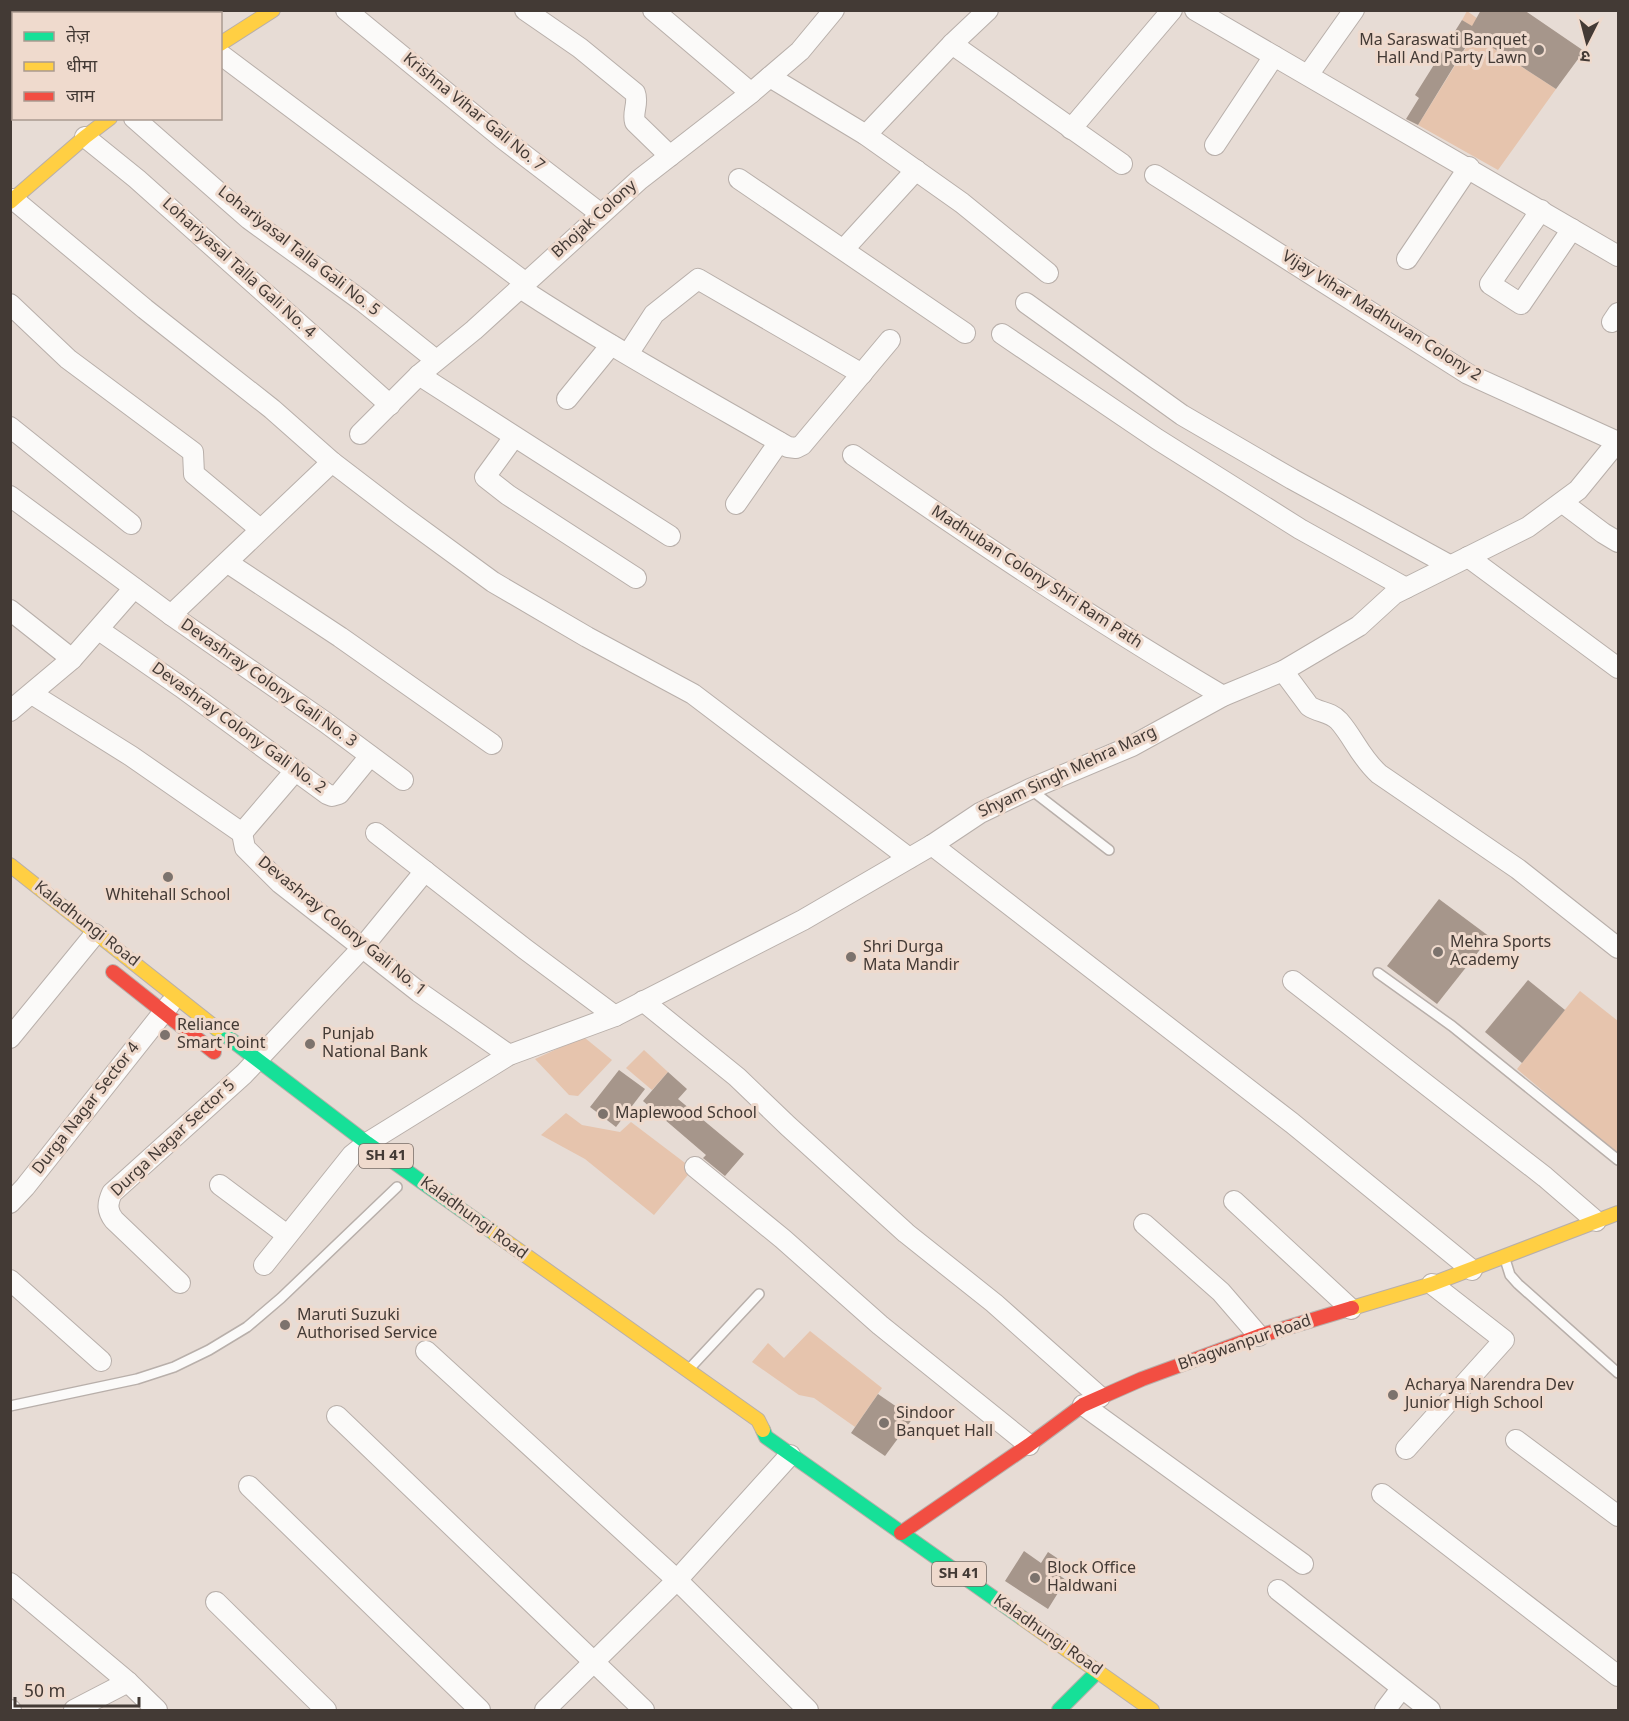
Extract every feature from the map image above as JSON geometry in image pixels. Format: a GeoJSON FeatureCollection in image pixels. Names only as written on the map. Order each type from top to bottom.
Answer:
{"type":"FeatureCollection","features":[{"type":"Feature","properties":{"kind":"main road"},"geometry":{"type":"LineString","coordinates":[[222,43],[273,10]]}},
{"type":"Feature","properties":{"kind":"main road"},"geometry":{"type":"LineString","coordinates":[[12,200],[85,136],[107,120]]}},
{"type":"Feature","properties":{"kind":"main road","name":"Kaladhungi Road"},"geometry":{"type":"LineString","coordinates":[[11,865],[89,948],[163,1013],[356,1152],[523,1260],[758,1420],[766,1437],[790,1455],[1152,1710]]}},
{"type":"Feature","properties":{"kind":"main road","name":"Kaladhungi Road"},"geometry":{"type":"LineString","coordinates":[[89,948],[176,996],[243,1069]]}},
{"type":"Feature","properties":{"kind":"main road","name":"Bhagwanpur Road"},"geometry":{"type":"LineString","coordinates":[[901,1533],[1091,1401],[1259,1336],[1432,1284],[1618,1214]]}},
{"type":"Feature","properties":{"kind":"main road"},"geometry":{"type":"LineString","coordinates":[[748,1435],[766,1437]]}},
{"type":"Feature","properties":{"kind":"main road"},"geometry":{"type":"LineString","coordinates":[[1059,1710],[1097,1672]]}},
{"type":"Feature","properties":{"kind":"street","name":"Krishna Vihar Gali No. 7"},"geometry":{"type":"LineString","coordinates":[[346,10],[502,138],[601,214]]}},
{"type":"Feature","properties":{"kind":"street"},"geometry":{"type":"LineString","coordinates":[[525,10],[580,48],[635,93],[637,98],[634,117],[636,122],[670,156]]}},
{"type":"Feature","properties":{"kind":"street"},"geometry":{"type":"LineString","coordinates":[[653,10],[751,93]]}},
{"type":"Feature","properties":{"kind":"street","name":"Bhojak Colony"},"geometry":{"type":"LineString","coordinates":[[360,434],[418,375],[474,330],[639,180],[751,93],[800,51],[834,10]]}},
{"type":"Feature","properties":{"kind":"street"},"geometry":{"type":"LineString","coordinates":[[866,135],[952,44],[988,10]]}},
{"type":"Feature","properties":{"kind":"street"},"geometry":{"type":"LineString","coordinates":[[1071,129],[1172,10]]}},
{"type":"Feature","properties":{"kind":"street"},"geometry":{"type":"LineString","coordinates":[[1195,10],[1618,256]]}},
{"type":"Feature","properties":{"kind":"street"},"geometry":{"type":"LineString","coordinates":[[1308,75],[1354,10]]}},
{"type":"Feature","properties":{"kind":"street"},"geometry":{"type":"LineString","coordinates":[[952,44],[1122,164]]}},
{"type":"Feature","properties":{"kind":"street"},"geometry":{"type":"LineString","coordinates":[[222,56],[523,286],[620,350],[788,447],[796,448],[802,445],[890,340]]}},
{"type":"Feature","properties":{"kind":"street"},"geometry":{"type":"LineString","coordinates":[[1215,145],[1274,56]]}},
{"type":"Feature","properties":{"kind":"street"},"geometry":{"type":"LineString","coordinates":[[770,77],[866,135],[916,170],[963,204],[1048,273]]}},
{"type":"Feature","properties":{"kind":"street","name":"Lohariyasal Talla Gali No. 5"},"geometry":{"type":"LineString","coordinates":[[136,120],[249,219],[436,360]]}},
{"type":"Feature","properties":{"kind":"street","name":"Lohariyasal Talla Gali No. 4"},"geometry":{"type":"LineString","coordinates":[[85,136],[137,178],[390,405]]}},
{"type":"Feature","properties":{"kind":"street"},"geometry":{"type":"LineString","coordinates":[[1407,259],[1468,167]]}},
{"type":"Feature","properties":{"kind":"street"},"geometry":{"type":"LineString","coordinates":[[844,249],[916,170]]}},
{"type":"Feature","properties":{"kind":"street","name":"Vijay Vihar Madhuvan Colony 2"},"geometry":{"type":"LineString","coordinates":[[1155,175],[1468,374],[1618,441]]}},
{"type":"Feature","properties":{"kind":"street"},"geometry":{"type":"LineString","coordinates":[[739,179],[965,333]]}},
{"type":"Feature","properties":{"kind":"street"},"geometry":{"type":"LineString","coordinates":[[12,200],[272,409],[332,462],[494,582],[587,637],[693,694],[909,858]]}},
{"type":"Feature","properties":{"kind":"street"},"geometry":{"type":"LineString","coordinates":[[1541,210],[1490,284],[1521,304],[1572,229]]}},
{"type":"Feature","properties":{"kind":"street"},"geometry":{"type":"LineString","coordinates":[[567,399],[620,350],[654,314],[698,279],[862,374]]}},
{"type":"Feature","properties":{"kind":"street"},"geometry":{"type":"LineString","coordinates":[[1026,303],[1182,415],[1292,479],[1449,565]]}},
{"type":"Feature","properties":{"kind":"street"},"geometry":{"type":"LineString","coordinates":[[10,304],[68,359],[193,452],[194,474],[260,529]]}},
{"type":"Feature","properties":{"kind":"street"},"geometry":{"type":"LineString","coordinates":[[1002,334],[1166,446],[1300,529],[1406,588]]}},
{"type":"Feature","properties":{"kind":"street"},"geometry":{"type":"LineString","coordinates":[[418,375],[670,536]]}},
{"type":"Feature","properties":{"kind":"street"},"geometry":{"type":"LineString","coordinates":[[10,427],[131,524]]}},
{"type":"Feature","properties":{"kind":"street"},"geometry":{"type":"LineString","coordinates":[[514,437],[485,477],[508,495],[636,578]]}},
{"type":"Feature","properties":{"kind":"street"},"geometry":{"type":"LineString","coordinates":[[736,504],[779,441]]}},
{"type":"Feature","properties":{"kind":"street","name":"Shyam Singh Mehra Marg"},"geometry":{"type":"LineString","coordinates":[[264,1265],[356,1152],[509,1055],[615,1016],[803,920],[932,845],[980,813],[1132,746],[1223,696],[1283,671],[1359,626],[1394,594],[1528,527],[1578,490],[1618,441]]}},
{"type":"Feature","properties":{"kind":"street","name":"Madhuban Colony Shri Ram Path"},"geometry":{"type":"LineString","coordinates":[[853,455],[974,539],[1129,640],[1223,696]]}},
{"type":"Feature","properties":{"kind":"street"},"geometry":{"type":"LineString","coordinates":[[171,615],[332,462]]}},
{"type":"Feature","properties":{"kind":"street"},"geometry":{"type":"LineString","coordinates":[[10,496],[134,588],[72,659],[10,711]]}},
{"type":"Feature","properties":{"kind":"street"},"geometry":{"type":"LineString","coordinates":[[1563,502],[1618,542]]}},
{"type":"Feature","properties":{"kind":"street"},"geometry":{"type":"LineString","coordinates":[[1468,557],[1618,668]]}},
{"type":"Feature","properties":{"kind":"street"},"geometry":{"type":"LineString","coordinates":[[228,562],[492,744]]}},
{"type":"Feature","properties":{"kind":"street","name":"Devashray Colony Gali No. 3"},"geometry":{"type":"LineString","coordinates":[[134,588],[325,722],[403,780]]}},
{"type":"Feature","properties":{"kind":"street"},"geometry":{"type":"LineString","coordinates":[[10,610],[72,659]]}},
{"type":"Feature","properties":{"kind":"street","name":"Devashray Colony Gali No. 2"},"geometry":{"type":"LineString","coordinates":[[99,630],[332,796],[339,794],[370,756]]}},
{"type":"Feature","properties":{"kind":"street"},"geometry":{"type":"LineString","coordinates":[[1283,671],[1309,706],[1329,713],[1339,722],[1366,762],[1379,774],[1518,869],[1618,948]]}},
{"type":"Feature","properties":{"kind":"street","name":"Devashray Colony Gali No. 1"},"geometry":{"type":"LineString","coordinates":[[32,694],[131,756],[242,833],[245,848],[280,883],[419,992],[509,1055]]}},
{"type":"Feature","properties":{"kind":"street"},"geometry":{"type":"LineString","coordinates":[[242,833],[295,771]]}},
{"type":"Feature","properties":{"kind":"street"},"geometry":{"type":"LineString","coordinates":[[376,833],[615,1016]]}},
{"type":"Feature","properties":{"kind":"street"},"geometry":{"type":"LineString","coordinates":[[932,845],[1283,1116],[1472,1270]]}},
{"type":"Feature","properties":{"kind":"street"},"geometry":{"type":"LineString","coordinates":[[243,1069],[362,948],[425,871]]}},
{"type":"Feature","properties":{"kind":"street"},"geometry":{"type":"LineString","coordinates":[[10,1038],[89,948]]}},
{"type":"Feature","properties":{"kind":"street"},"geometry":{"type":"LineString","coordinates":[[1293,981],[1545,1177],[1596,1221]]}},
{"type":"Feature","properties":{"kind":"street","name":"Durga Nagar Sector 4"},"geometry":{"type":"LineString","coordinates":[[10,1203],[26,1188],[176,996]]}},
{"type":"Feature","properties":{"kind":"street"},"geometry":{"type":"LineString","coordinates":[[643,1002],[737,1077],[906,1233],[994,1304],[1091,1401],[1303,1564]]}},
{"type":"Feature","properties":{"kind":"street","name":"Durga Nagar Sector 5"},"geometry":{"type":"LineString","coordinates":[[180,1283],[114,1220],[108,1213],[108,1202],[112,1193],[243,1069]]}},
{"type":"Feature","properties":{"kind":"street"},"geometry":{"type":"LineString","coordinates":[[695,1167],[783,1239],[880,1325],[1029,1445]]}},
{"type":"Feature","properties":{"kind":"street"},"geometry":{"type":"LineString","coordinates":[[220,1185],[287,1235]]}},
{"type":"Feature","properties":{"kind":"street"},"geometry":{"type":"LineString","coordinates":[[1234,1201],[1351,1309]]}},
{"type":"Feature","properties":{"kind":"street"},"geometry":{"type":"LineString","coordinates":[[1144,1224],[1221,1292],[1259,1336]]}},
{"type":"Feature","properties":{"kind":"street"},"geometry":{"type":"LineString","coordinates":[[10,1280],[101,1361]]}},
{"type":"Feature","properties":{"kind":"street"},"geometry":{"type":"LineString","coordinates":[[1406,1449],[1504,1340],[1432,1284]]}},
{"type":"Feature","properties":{"kind":"street"},"geometry":{"type":"LineString","coordinates":[[426,1351],[676,1580],[808,1710]]}},
{"type":"Feature","properties":{"kind":"street"},"geometry":{"type":"LineString","coordinates":[[337,1416],[644,1710]]}},
{"type":"Feature","properties":{"kind":"street"},"geometry":{"type":"LineString","coordinates":[[1516,1440],[1618,1516]]}},
{"type":"Feature","properties":{"kind":"street"},"geometry":{"type":"LineString","coordinates":[[545,1710],[676,1580],[790,1455]]}},
{"type":"Feature","properties":{"kind":"street"},"geometry":{"type":"LineString","coordinates":[[249,1486],[480,1710]]}},
{"type":"Feature","properties":{"kind":"street"},"geometry":{"type":"LineString","coordinates":[[1382,1494],[1618,1676]]}},
{"type":"Feature","properties":{"kind":"street"},"geometry":{"type":"LineString","coordinates":[[10,1583],[128,1682],[157,1710]]}},
{"type":"Feature","properties":{"kind":"street"},"geometry":{"type":"LineString","coordinates":[[1278,1590],[1430,1710]]}},
{"type":"Feature","properties":{"kind":"street"},"geometry":{"type":"LineString","coordinates":[[216,1602],[326,1710]]}},
{"type":"Feature","properties":{"kind":"street"},"geometry":{"type":"LineString","coordinates":[[74,1710],[128,1682]]}},
{"type":"Feature","properties":{"kind":"street"},"geometry":{"type":"LineString","coordinates":[[1385,1710],[1401,1689]]}},
{"type":"Feature","properties":{"kind":"lane"},"geometry":{"type":"LineString","coordinates":[[1030,789],[1109,850]]}},
{"type":"Feature","properties":{"kind":"lane"},"geometry":{"type":"LineString","coordinates":[[1378,973],[1452,1026],[1618,1160]]}},
{"type":"Feature","properties":{"kind":"lane"},"geometry":{"type":"LineString","coordinates":[[10,1406],[137,1379],[174,1367],[209,1350],[247,1327],[281,1298],[397,1187]]}},
{"type":"Feature","properties":{"kind":"lane"},"geometry":{"type":"LineString","coordinates":[[1505,1258],[1510,1275],[1518,1284],[1618,1373]]}},
{"type":"Feature","properties":{"kind":"lane"},"geometry":{"type":"LineString","coordinates":[[687,1371],[759,1294]]}},
{"type":"Feature","properties":{"kind":"shaded area"},"geometry":{"type":"Polygon","coordinates":[[[1467,11],[1502,36],[1494,49],[1556,89],[1498,170],[1418,125],[1477,30],[1462,20],[1467,11]]]}},
{"type":"Feature","properties":{"kind":"shaded area"},"geometry":{"type":"Polygon","coordinates":[[[1580,991],[1618,1021],[1618,1155],[1517,1069],[1580,991]]]}},
{"type":"Feature","properties":{"kind":"shaded area"},"geometry":{"type":"Polygon","coordinates":[[[585,1038],[612,1060],[578,1096],[569,1095],[535,1059],[585,1038]]]}},
{"type":"Feature","properties":{"kind":"shaded area"},"geometry":{"type":"Polygon","coordinates":[[[644,1050],[668,1072],[652,1090],[626,1068],[644,1050]]]}},
{"type":"Feature","properties":{"kind":"shaded area"},"geometry":{"type":"Polygon","coordinates":[[[566,1113],[582,1125],[620,1132],[631,1122],[693,1169],[654,1215],[585,1159],[541,1135],[566,1113]]]}},
{"type":"Feature","properties":{"kind":"shaded area"},"geometry":{"type":"Polygon","coordinates":[[[810,1331],[882,1388],[855,1427],[814,1398],[799,1395],[752,1362],[768,1343],[784,1358],[810,1331]]]}},
{"type":"Feature","properties":{"kind":"building","name":"Ma Saraswati Banquet Hall And Party Lawn"},"geometry":{"type":"Polygon","coordinates":[[[1481,10],[1524,10],[1584,51],[1556,89],[1473,35],[1418,125],[1406,119],[1419,98],[1415,95],[1462,20],[1472,26],[1481,10]]]}},
{"type":"Feature","properties":{"kind":"building","name":"Mehra Sports Academy"},"geometry":{"type":"Polygon","coordinates":[[[1439,899],[1490,937],[1437,1004],[1387,966],[1439,899]]]}},
{"type":"Feature","properties":{"kind":"building"},"geometry":{"type":"Polygon","coordinates":[[[1528,980],[1565,1010],[1522,1063],[1485,1032],[1528,980]]]}},
{"type":"Feature","properties":{"kind":"building"},"geometry":{"type":"Polygon","coordinates":[[[619,1070],[645,1089],[616,1127],[590,1107],[619,1070]]]}},
{"type":"Feature","properties":{"kind":"building"},"geometry":{"type":"Polygon","coordinates":[[[668,1072],[687,1089],[678,1099],[744,1154],[725,1176],[703,1158],[706,1155],[643,1101],[668,1072]]]}},
{"type":"Feature","properties":{"kind":"building","name":"Sindoor Banquet Hall"},"geometry":{"type":"Polygon","coordinates":[[[878,1394],[913,1418],[885,1456],[851,1433],[878,1394]]]}},
{"type":"Feature","properties":{"kind":"building","name":"Block Office Haldwani"},"geometry":{"type":"Polygon","coordinates":[[[1024,1551],[1041,1563],[1048,1552],[1066,1564],[1059,1575],[1066,1580],[1048,1609],[1005,1581],[1024,1551]]]}},
{"type":"Feature","properties":{"kind":"traffic: fast"},"geometry":{"type":"LineString","coordinates":[[217,1029],[367,1143],[494,1233]]}},
{"type":"Feature","properties":{"kind":"traffic: fast"},"geometry":{"type":"LineString","coordinates":[[763,1430],[766,1437],[1022,1618]]}},
{"type":"Feature","properties":{"kind":"traffic: fast"},"geometry":{"type":"LineString","coordinates":[[1059,1710],[1097,1672]]}},
{"type":"Feature","properties":{"kind":"traffic: slow"},"geometry":{"type":"LineString","coordinates":[[222,43],[273,10]]}},
{"type":"Feature","properties":{"kind":"traffic: slow"},"geometry":{"type":"LineString","coordinates":[[10,202],[107,120]]}},
{"type":"Feature","properties":{"kind":"traffic: slow"},"geometry":{"type":"LineString","coordinates":[[10,865],[217,1029]]}},
{"type":"Feature","properties":{"kind":"traffic: slow"},"geometry":{"type":"LineString","coordinates":[[1352,1308],[1432,1284],[1618,1213]]}},
{"type":"Feature","properties":{"kind":"traffic: slow"},"geometry":{"type":"LineString","coordinates":[[494,1233],[758,1420],[763,1430]]}},
{"type":"Feature","properties":{"kind":"traffic: slow"},"geometry":{"type":"LineString","coordinates":[[1022,1618],[1152,1710]]}},
{"type":"Feature","properties":{"kind":"traffic: jam"},"geometry":{"type":"LineString","coordinates":[[113,972],[214,1052]]}},
{"type":"Feature","properties":{"kind":"traffic: jam"},"geometry":{"type":"LineString","coordinates":[[901,1533],[1083,1405],[1142,1379],[1259,1336],[1352,1308]]}},
{"type":"Feature","properties":{"kind":"place","name":"Ma Saraswati Banquet Hall And Party Lawn"},"geometry":{"type":"Point","coordinates":[1539,50]}},
{"type":"Feature","properties":{"kind":"place","name":"Whitehall School"},"geometry":{"type":"Point","coordinates":[168,877]}},
{"type":"Feature","properties":{"kind":"place","name":"Mehra Sports Academy"},"geometry":{"type":"Point","coordinates":[1438,952]}},
{"type":"Feature","properties":{"kind":"place","name":"Shri Durga Mata Mandir"},"geometry":{"type":"Point","coordinates":[851,957]}},
{"type":"Feature","properties":{"kind":"place","name":"Reliance Smart Point"},"geometry":{"type":"Point","coordinates":[165,1035]}},
{"type":"Feature","properties":{"kind":"place","name":"Punjab National Bank"},"geometry":{"type":"Point","coordinates":[310,1044]}},
{"type":"Feature","properties":{"kind":"place","name":"Maplewood School"},"geometry":{"type":"Point","coordinates":[603,1114]}},
{"type":"Feature","properties":{"kind":"place","name":"Maruti Suzuki Authorised Service"},"geometry":{"type":"Point","coordinates":[285,1325]}},
{"type":"Feature","properties":{"kind":"place","name":"Acharya Narendra Dev Junior High School"},"geometry":{"type":"Point","coordinates":[1393,1395]}},
{"type":"Feature","properties":{"kind":"place","name":"Sindoor Banquet Hall"},"geometry":{"type":"Point","coordinates":[884,1423]}},
{"type":"Feature","properties":{"kind":"place","name":"Block Office Haldwani"},"geometry":{"type":"Point","coordinates":[1035,1578]}}]}
